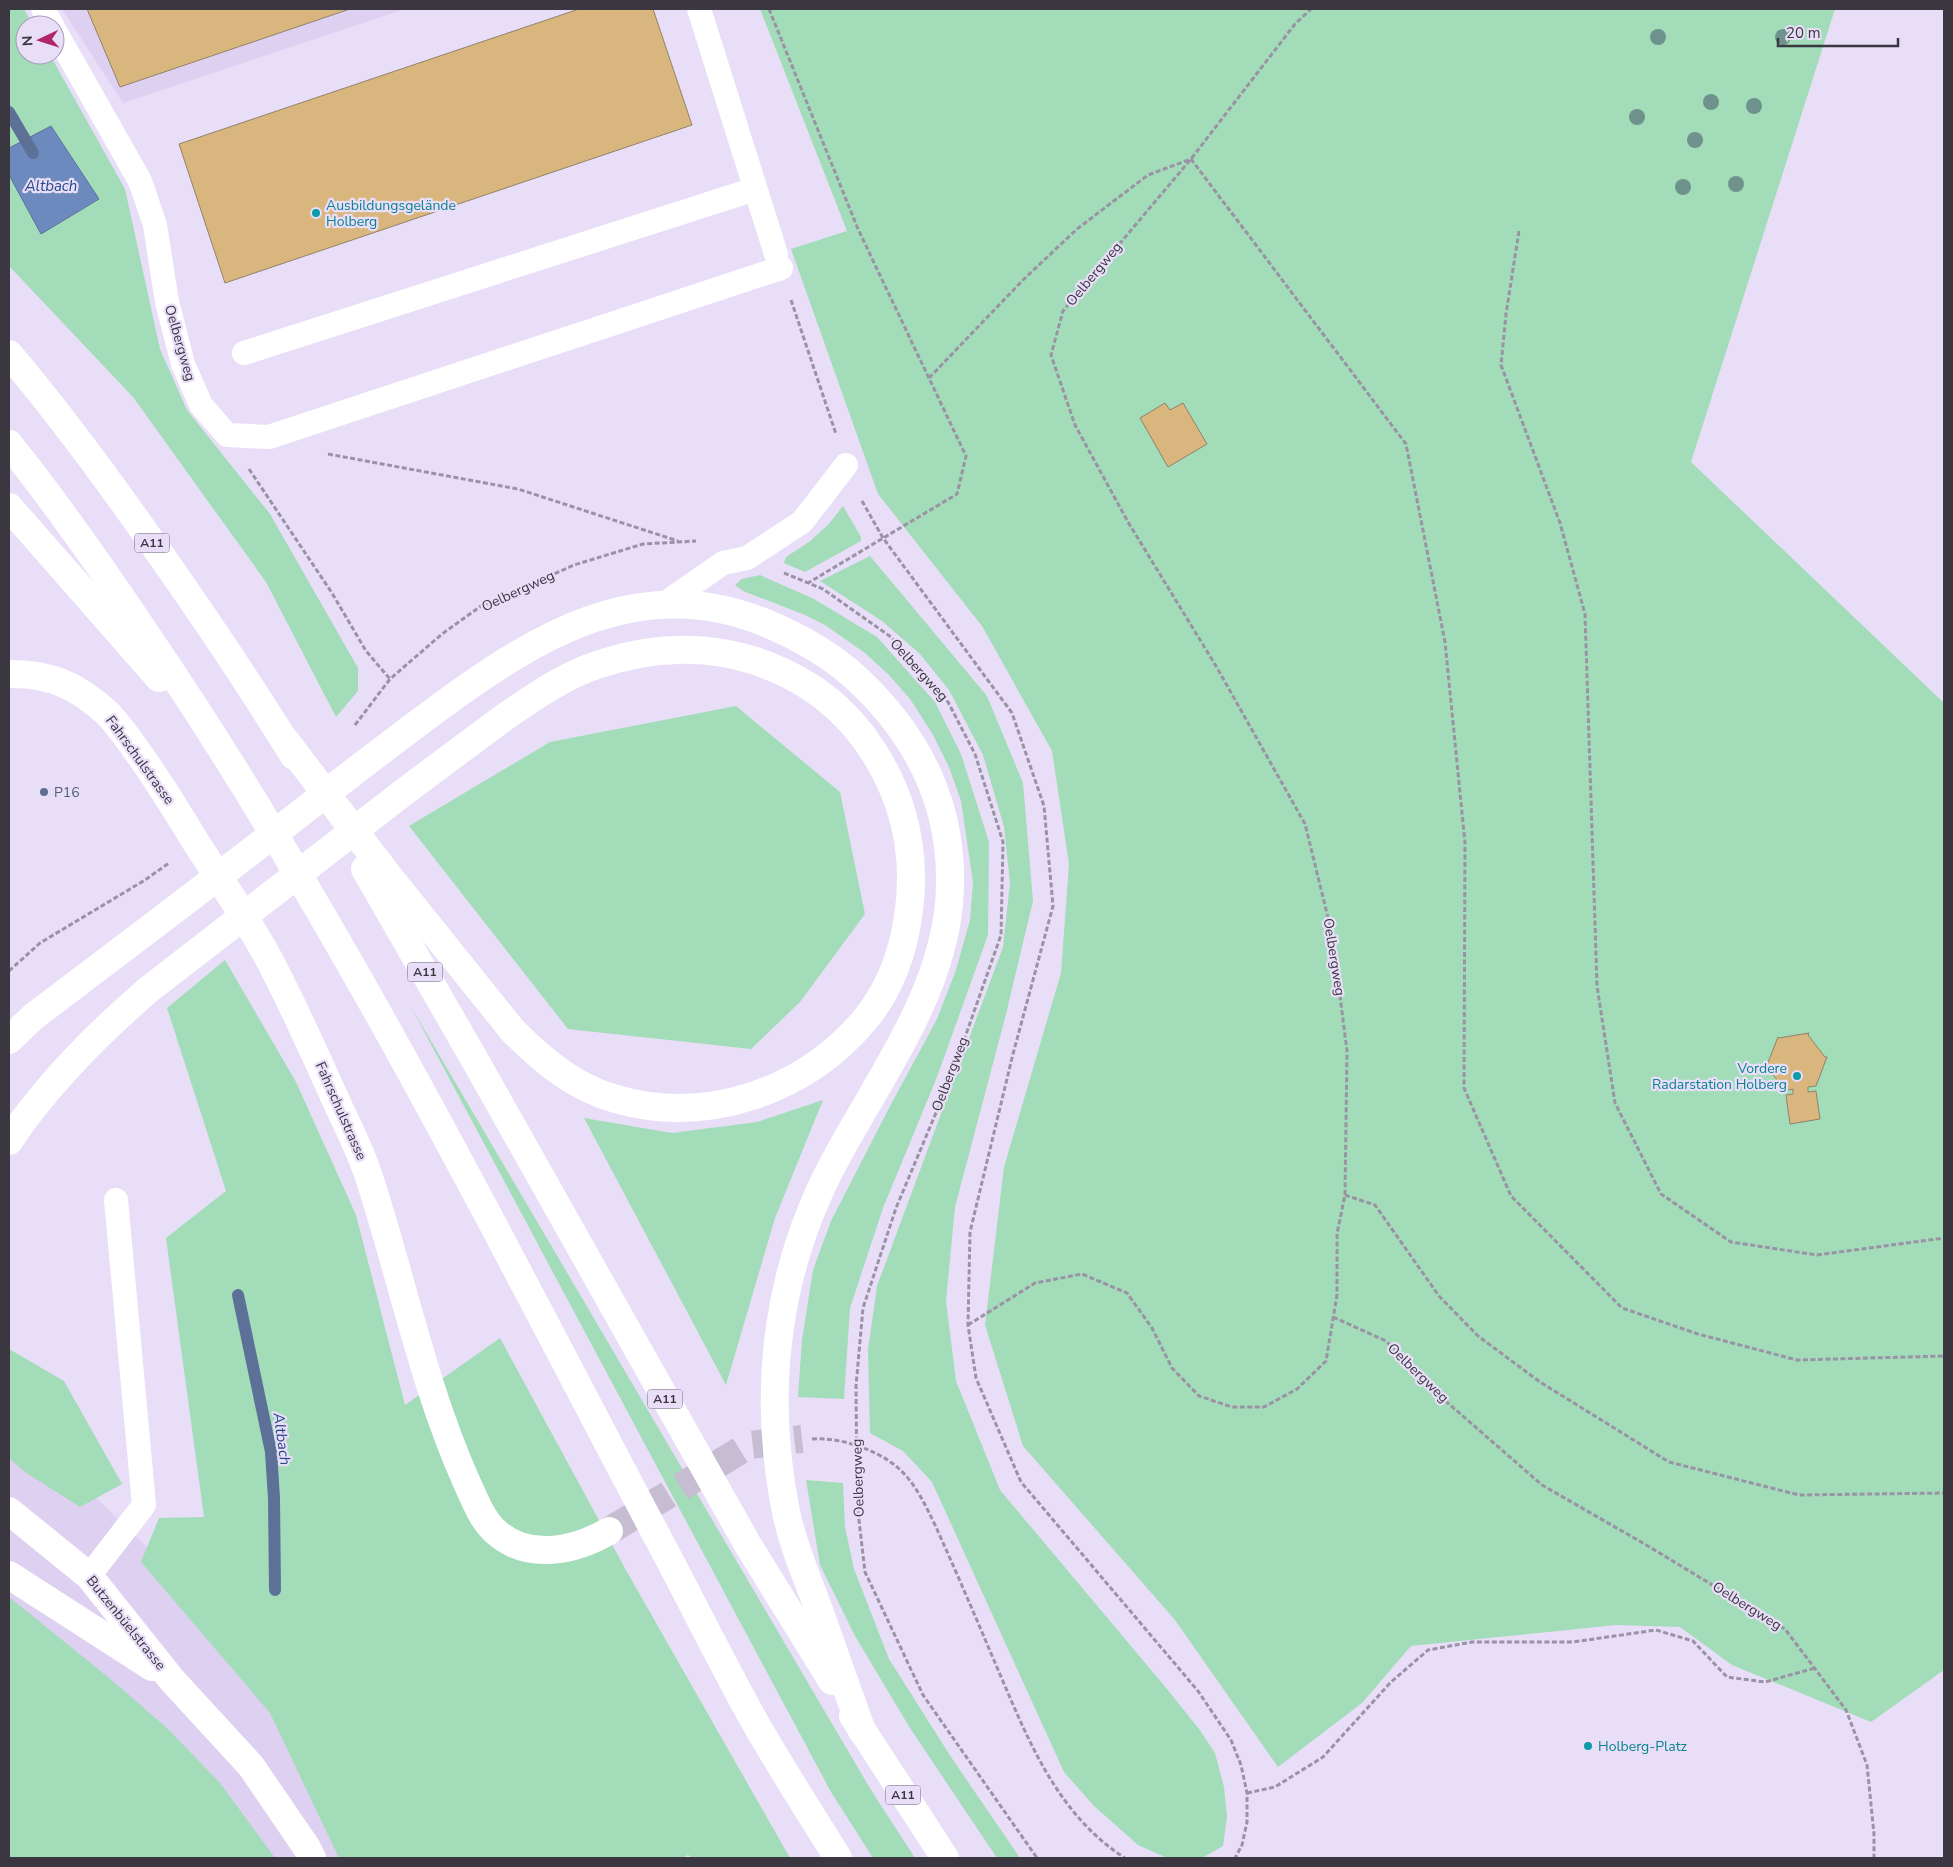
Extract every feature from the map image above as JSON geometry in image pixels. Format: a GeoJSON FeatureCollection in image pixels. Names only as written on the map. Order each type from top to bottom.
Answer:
{"type":"FeatureCollection","features":[{"type":"Feature","properties":{"kind":"main road","name":"A11"},"geometry":{"type":"LineString","coordinates":[[9,354],[122,500],[205,617],[285,740],[380,878],[476,1062],[748,1546],[862,1731],[945,1858]]}},
{"type":"Feature","properties":{"kind":"main road"},"geometry":{"type":"LineString","coordinates":[[9,444],[40,482],[108,577],[189,696],[232,763],[327,921],[457,1157],[754,1720],[838,1858]]}},
{"type":"Feature","properties":{"kind":"main road"},"geometry":{"type":"LineString","coordinates":[[9,506],[232,763]]}},
{"type":"Feature","properties":{"kind":"main road"},"geometry":{"type":"LineString","coordinates":[[9,1040],[33,1017],[485,673],[524,649],[558,632],[592,618],[624,610],[664,604],[721,608],[750,616],[804,641],[850,672],[895,718],[914,746],[936,795],[947,836],[950,871],[945,933],[921,1004],[836,1158],[817,1197],[794,1260],[779,1323],[776,1356],[776,1422],[780,1470],[787,1516],[802,1565],[862,1731]]}},
{"type":"Feature","properties":{"kind":"main road"},"geometry":{"type":"LineString","coordinates":[[9,1141],[35,1105],[83,1050],[114,1019],[148,990],[457,752],[522,706],[573,674],[620,658],[674,649],[726,653],[752,659],[777,668],[819,693],[856,727],[870,745],[896,794],[905,824],[910,855],[912,889],[902,945],[893,973],[865,1019],[845,1040],[804,1071],[754,1097],[723,1104],[670,1108],[641,1105],[586,1088],[535,1054],[380,878]]}},
{"type":"Feature","properties":{"kind":"main road","name":"Fahrschulstrasse"},"geometry":{"type":"LineString","coordinates":[[9,674],[44,676],[66,684],[91,699],[109,715],[128,738],[176,810],[270,960],[313,1048],[368,1174],[422,1357],[451,1446],[481,1514],[495,1532],[512,1542],[530,1549],[574,1547],[592,1541],[609,1531]]}},
{"type":"Feature","properties":{"kind":"main road","name":"Butzenbüelstrasse"},"geometry":{"type":"LineString","coordinates":[[9,1511],[89,1576],[172,1680],[250,1766],[312,1858]]}},
{"type":"Feature","properties":{"kind":"main road","name":"Butzenbüelstrasse"},"geometry":{"type":"LineString","coordinates":[[9,1575],[172,1680]]}},
{"type":"Feature","properties":{"kind":"lane"},"geometry":{"type":"LineString","coordinates":[[227,435],[270,437],[779,261],[699,9]]}},
{"type":"Feature","properties":{"kind":"lane","name":"Oelbergweg"},"geometry":{"type":"LineString","coordinates":[[65,49],[140,181],[155,225],[167,302],[183,364],[201,404],[227,435]]}},
{"type":"Feature","properties":{"kind":"lane"},"geometry":{"type":"LineString","coordinates":[[244,353],[755,188]]}},
{"type":"Feature","properties":{"kind":"lane"},"geometry":{"type":"LineString","coordinates":[[664,604],[723,563],[747,558],[802,522],[846,465]]}},
{"type":"Feature","properties":{"kind":"lane"},"geometry":{"type":"LineString","coordinates":[[89,1576],[144,1504],[116,1200]]}},
{"type":"Feature","properties":{"kind":"path"},"geometry":{"type":"LineString","coordinates":[[769,9],[858,229],[966,456],[957,494],[808,583]]}},
{"type":"Feature","properties":{"kind":"path","name":"Oelbergweg"},"geometry":{"type":"LineString","coordinates":[[1311,9],[1295,24],[1191,159],[1063,311],[1051,356],[1075,425],[1128,522],[1216,666],[1306,824],[1332,934],[1347,1051],[1345,1195],[1337,1234],[1337,1294],[1333,1317],[1386,1341],[1441,1397],[1542,1485],[1648,1546],[1785,1629],[1846,1710],[1867,1765],[1874,1834],[1874,1858]]}},
{"type":"Feature","properties":{"kind":"path"},"geometry":{"type":"LineString","coordinates":[[929,378],[1023,280],[1077,229],[1148,175],[1191,159],[1406,444],[1445,642],[1465,843],[1464,1088],[1511,1196],[1622,1308],[1698,1334],[1797,1360],[1944,1356]]}},
{"type":"Feature","properties":{"kind":"path"},"geometry":{"type":"LineString","coordinates":[[1518,232],[1500,365],[1560,523],[1585,614],[1597,986],[1616,1103],[1661,1194],[1731,1242],[1817,1255],[1944,1238]]}},
{"type":"Feature","properties":{"kind":"path"},"geometry":{"type":"LineString","coordinates":[[779,261],[846,465],[863,504],[883,538],[1012,712],[1044,806],[1053,906],[1013,1054],[970,1232],[968,1325],[976,1378],[1021,1482],[1198,1691],[1231,1740],[1241,1765],[1247,1794],[1247,1822],[1242,1845],[1235,1858]]}},
{"type":"Feature","properties":{"kind":"path","name":"Oelbergweg"},"geometry":{"type":"LineString","coordinates":[[227,435],[332,593],[366,652],[390,679],[442,634],[481,606],[524,586],[574,565],[643,544],[701,541],[822,589],[891,637],[948,702],[975,754],[1003,842],[1001,935],[951,1077],[896,1208],[863,1308],[856,1386],[857,1504],[865,1572],[923,1695],[1037,1858]]}},
{"type":"Feature","properties":{"kind":"path"},"geometry":{"type":"LineString","coordinates":[[324,453],[518,489],[681,542]]}},
{"type":"Feature","properties":{"kind":"path"},"geometry":{"type":"LineString","coordinates":[[1345,1195],[1375,1205],[1439,1296],[1478,1336],[1540,1382],[1669,1462],[1799,1494],[1944,1493]]}},
{"type":"Feature","properties":{"kind":"path"},"geometry":{"type":"LineString","coordinates":[[968,1325],[1035,1283],[1082,1274],[1127,1293],[1152,1328],[1172,1368],[1199,1396],[1232,1407],[1264,1407],[1297,1389],[1326,1361],[1333,1317]]}},
{"type":"Feature","properties":{"kind":"path"},"geometry":{"type":"LineString","coordinates":[[810,1439],[825,1438],[846,1441],[874,1452],[894,1463],[910,1481],[923,1499],[1028,1739],[1048,1776],[1066,1804],[1086,1827],[1109,1848],[1125,1858]]}},
{"type":"Feature","properties":{"kind":"path"},"geometry":{"type":"LineString","coordinates":[[1247,1794],[1275,1788],[1323,1757],[1391,1682],[1428,1650],[1472,1642],[1572,1642],[1656,1630],[1693,1641],[1727,1677],[1765,1682],[1815,1668]]}},
{"type":"Feature","properties":{"kind":"shaded area"},"geometry":{"type":"Polygon","coordinates":[[[62,9],[405,9],[123,103],[62,9]]]}},
{"type":"Feature","properties":{"kind":"shaded area"},"geometry":{"type":"Polygon","coordinates":[[[9,1422],[94,1496],[145,1545],[233,1647],[354,1858],[9,1858],[9,1422]]]}},
{"type":"Feature","properties":{"kind":"green space"},"geometry":{"type":"Polygon","coordinates":[[[9,9],[24,9],[27,15],[15,15],[15,65],[56,65],[125,189],[160,349],[187,410],[270,514],[358,668],[358,691],[336,717],[266,582],[133,397],[9,266],[9,175],[41,234],[99,199],[25,138],[9,148],[9,9]]]}},
{"type":"Feature","properties":{"kind":"green space"},"geometry":{"type":"Polygon","coordinates":[[[760,9],[1835,9],[1691,462],[1944,703],[1944,1670],[1871,1722],[1732,1665],[1680,1627],[1616,1625],[1411,1646],[1362,1703],[1278,1767],[1175,1620],[1023,1446],[985,1325],[1004,1167],[1061,973],[1069,864],[1052,751],[982,626],[878,494],[791,249],[847,231],[760,9]]]}},
{"type":"Feature","properties":{"kind":"green space"},"geometry":{"type":"Polygon","coordinates":[[[843,506],[861,537],[861,541],[805,572],[784,563],[786,557],[809,542],[828,525],[843,506]]]}},
{"type":"Feature","properties":{"kind":"green space"},"geometry":{"type":"Polygon","coordinates":[[[870,556],[987,696],[1023,783],[1033,901],[1005,1018],[955,1207],[946,1301],[956,1381],[1000,1490],[1167,1689],[1199,1729],[1215,1753],[1224,1787],[1227,1817],[1223,1846],[1202,1858],[1167,1858],[1138,1845],[1093,1805],[1064,1772],[932,1482],[903,1451],[870,1433],[868,1350],[877,1286],[1003,947],[1010,883],[1004,827],[983,755],[949,690],[920,654],[882,621],[820,581],[870,556]]]}},
{"type":"Feature","properties":{"kind":"green space"},"geometry":{"type":"Polygon","coordinates":[[[760,575],[814,599],[877,637],[935,702],[961,754],[989,842],[988,935],[937,1077],[883,1208],[850,1308],[844,1399],[798,1397],[802,1340],[813,1270],[831,1221],[937,1019],[956,970],[970,920],[973,882],[961,801],[949,767],[932,733],[910,699],[889,675],[865,653],[825,625],[805,615],[743,591],[735,585],[742,579],[760,575]]]}},
{"type":"Feature","properties":{"kind":"green space"},"geometry":{"type":"Polygon","coordinates":[[[736,706],[840,792],[865,914],[800,1002],[751,1049],[568,1029],[409,826],[550,742],[736,706]]]}},
{"type":"Feature","properties":{"kind":"green space"},"geometry":{"type":"Polygon","coordinates":[[[225,960],[296,1082],[356,1215],[405,1405],[500,1338],[627,1572],[790,1858],[693,1858],[688,1855],[682,1858],[339,1858],[270,1713],[141,1562],[159,1518],[204,1517],[166,1238],[226,1191],[167,1008],[225,960]]]}},
{"type":"Feature","properties":{"kind":"green space"},"geometry":{"type":"Polygon","coordinates":[[[411,1007],[871,1790],[915,1858],[873,1858],[831,1792],[411,1007]]]}},
{"type":"Feature","properties":{"kind":"green space"},"geometry":{"type":"Polygon","coordinates":[[[823,1100],[775,1218],[726,1385],[584,1118],[672,1133],[757,1122],[823,1100]]]}},
{"type":"Feature","properties":{"kind":"green space"},"geometry":{"type":"Polygon","coordinates":[[[9,1349],[64,1381],[122,1484],[80,1507],[25,1472],[9,1458],[9,1349]]]}},
{"type":"Feature","properties":{"kind":"green space"},"geometry":{"type":"Polygon","coordinates":[[[806,1480],[843,1483],[845,1527],[854,1569],[889,1659],[951,1757],[1020,1858],[997,1858],[910,1728],[855,1636],[820,1565],[806,1480]]]}},
{"type":"Feature","properties":{"kind":"green space"},"geometry":{"type":"Polygon","coordinates":[[[9,1597],[108,1677],[167,1728],[220,1783],[275,1858],[9,1858],[9,1597]]]}},
{"type":"Feature","properties":{"kind":"water","name":"Altbach"},"geometry":{"type":"Polygon","coordinates":[[[51,126],[99,199],[41,234],[9,175],[9,148],[51,126]]]}},
{"type":"Feature","properties":{"kind":"building"},"geometry":{"type":"Polygon","coordinates":[[[87,9],[350,9],[120,87],[87,9]]]}},
{"type":"Feature","properties":{"kind":"building","name":"Ausbildungsgelände Holberg"},"geometry":{"type":"Polygon","coordinates":[[[579,9],[653,9],[692,125],[225,283],[179,144],[579,9]]]}},
{"type":"Feature","properties":{"kind":"building"},"geometry":{"type":"Polygon","coordinates":[[[1165,403],[1170,410],[1183,403],[1207,444],[1168,467],[1140,418],[1165,403]]]}},
{"type":"Feature","properties":{"kind":"building","name":"Vordere Radarstation Holberg"},"geometry":{"type":"Polygon","coordinates":[[[1809,1033],[1808,1035],[1825,1057],[1827,1057],[1816,1086],[1808,1087],[1808,1092],[1816,1091],[1820,1119],[1790,1124],[1786,1095],[1793,1094],[1793,1089],[1784,1091],[1785,1089],[1765,1066],[1778,1037],[1809,1033]]]}},
{"type":"Feature","properties":{"kind":"waterway","name":"Altbach"},"geometry":{"type":"LineString","coordinates":[[9,112],[33,153]]}},
{"type":"Feature","properties":{"kind":"waterway","name":"Altbach"},"geometry":{"type":"LineString","coordinates":[[238,1295],[271,1452],[274,1498],[275,1590]]}},
{"type":"Feature","properties":{"kind":"tunnel"},"geometry":{"type":"LineString","coordinates":[[609,1531],[749,1445],[802,1439]]}},
{"type":"Feature","properties":{"kind":"place","name":"Ausbildungsgelände Holberg"},"geometry":{"type":"Point","coordinates":[316,213]}},
{"type":"Feature","properties":{"kind":"place","name":"P16"},"geometry":{"type":"Point","coordinates":[44,792]}},
{"type":"Feature","properties":{"kind":"place","name":"Vordere Radarstation Holberg"},"geometry":{"type":"Point","coordinates":[1797,1076]}},
{"type":"Feature","properties":{"kind":"place","name":"Holberg-Platz"},"geometry":{"type":"Point","coordinates":[1588,1746]}}]}
